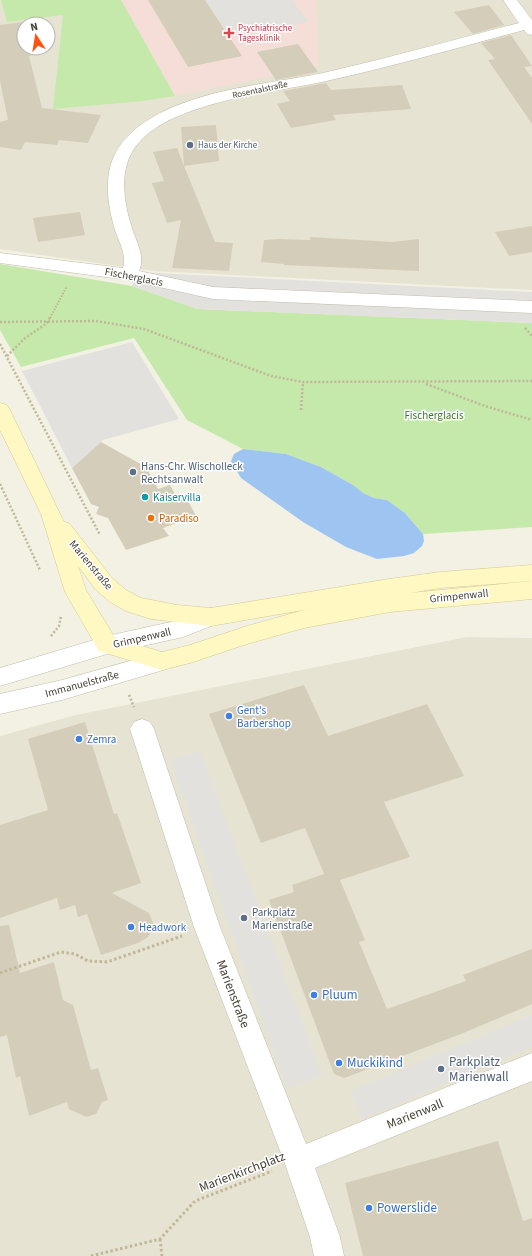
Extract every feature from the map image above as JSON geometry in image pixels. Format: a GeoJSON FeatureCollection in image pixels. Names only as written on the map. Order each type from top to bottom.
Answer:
{"type":"FeatureCollection","features":[{"type":"Feature","properties":{"kind":"street"},"geometry":{"type":"LineString","coordinates":[[510,0],[531,27]]}},
{"type":"Feature","properties":{"kind":"street","name":"Rosentalstraße"},"geometry":{"type":"LineString","coordinates":[[128,274],[133,264],[132,255],[119,211],[116,180],[118,168],[127,146],[141,133],[161,119],[179,110],[218,98],[364,67],[531,27]]}},
{"type":"Feature","properties":{"kind":"street","name":"Fischerglacis"},"geometry":{"type":"LineString","coordinates":[[0,258],[128,274],[213,294],[532,307]]}},
{"type":"Feature","properties":{"kind":"street","name":"Marienstraße"},"geometry":{"type":"LineString","coordinates":[[0,410],[51,514],[76,592],[108,645]]}},
{"type":"Feature","properties":{"kind":"street","name":"Marienstraße"},"geometry":{"type":"LineString","coordinates":[[51,514],[104,584],[118,596],[151,610],[211,617]]}},
{"type":"Feature","properties":{"kind":"street","name":"Grimpenwall"},"geometry":{"type":"LineString","coordinates":[[108,645],[183,628],[211,617],[389,587],[440,580],[532,573]]}},
{"type":"Feature","properties":{"kind":"street","name":"Grimpenwall"},"geometry":{"type":"LineString","coordinates":[[108,645],[162,661],[190,654],[247,635],[304,619],[390,603],[532,590]]}},
{"type":"Feature","properties":{"kind":"street"},"geometry":{"type":"LineString","coordinates":[[0,677],[108,645]]}},
{"type":"Feature","properties":{"kind":"street","name":"Immanuelstraße"},"geometry":{"type":"LineString","coordinates":[[0,704],[62,690],[162,661]]}},
{"type":"Feature","properties":{"kind":"street","name":"Marienstraße"},"geometry":{"type":"LineString","coordinates":[[142,729],[207,927],[298,1161],[325,1237],[329,1256]]}},
{"type":"Feature","properties":{"kind":"street","name":"Marienwall"},"geometry":{"type":"LineString","coordinates":[[298,1161],[532,1066]]}},
{"type":"Feature","properties":{"kind":"path"},"geometry":{"type":"LineString","coordinates":[[7,356],[24,339],[47,323],[71,280]]}},
{"type":"Feature","properties":{"kind":"path"},"geometry":{"type":"LineString","coordinates":[[0,322],[47,323],[96,321],[144,328],[271,376],[303,382],[424,383],[532,381]]}},
{"type":"Feature","properties":{"kind":"path"},"geometry":{"type":"LineString","coordinates":[[0,344],[100,536]]}},
{"type":"Feature","properties":{"kind":"path"},"geometry":{"type":"LineString","coordinates":[[300,410],[303,382]]}},
{"type":"Feature","properties":{"kind":"path"},"geometry":{"type":"LineString","coordinates":[[424,383],[485,406],[532,420]]}},
{"type":"Feature","properties":{"kind":"path"},"geometry":{"type":"LineString","coordinates":[[0,484],[41,572]]}},
{"type":"Feature","properties":{"kind":"path"},"geometry":{"type":"LineString","coordinates":[[48,639],[59,626],[62,614]]}},
{"type":"Feature","properties":{"kind":"path"},"geometry":{"type":"LineString","coordinates":[[0,973],[61,952],[75,954],[88,961],[107,962],[207,927]]}},
{"type":"Feature","properties":{"kind":"path","name":"Marienkirchplatz"},"geometry":{"type":"LineString","coordinates":[[160,1239],[195,1201],[298,1161]]}},
{"type":"Feature","properties":{"kind":"path"},"geometry":{"type":"LineString","coordinates":[[91,1256],[160,1239],[162,1256]]}},
{"type":"Feature","properties":{"kind":"shaded area"},"geometry":{"type":"Polygon","coordinates":[[[0,0],[532,0],[532,290],[153,271],[0,249],[0,0]]]}},
{"type":"Feature","properties":{"kind":"shaded area","name":"Psychiatrische Tagesklinik"},"geometry":{"type":"Polygon","coordinates":[[[121,0],[316,0],[319,66],[175,96],[121,0]]]}},
{"type":"Feature","properties":{"kind":"shaded area"},"geometry":{"type":"Polygon","coordinates":[[[205,0],[292,0],[309,22],[230,37],[205,0]]]}},
{"type":"Feature","properties":{"kind":"shaded area"},"geometry":{"type":"Polygon","coordinates":[[[138,272],[532,292],[532,323],[198,309],[132,286],[138,272]]]}},
{"type":"Feature","properties":{"kind":"shaded area"},"geometry":{"type":"Polygon","coordinates":[[[132,342],[179,419],[103,440],[72,468],[22,371],[132,342]]]}},
{"type":"Feature","properties":{"kind":"shaded area"},"geometry":{"type":"Polygon","coordinates":[[[467,637],[532,638],[532,1256],[0,1256],[0,736],[76,715],[467,637]]]}},
{"type":"Feature","properties":{"kind":"shaded area","name":"Parkplatz Marienstraße"},"geometry":{"type":"Polygon","coordinates":[[[200,751],[322,1076],[287,1089],[170,760],[200,751]]]}},
{"type":"Feature","properties":{"kind":"shaded area","name":"Parkplatz Marienwall"},"geometry":{"type":"Polygon","coordinates":[[[532,1015],[532,1047],[362,1119],[350,1091],[532,1015]]]}},
{"type":"Feature","properties":{"kind":"green space"},"geometry":{"type":"Polygon","coordinates":[[[1,0],[121,0],[175,96],[143,101],[53,109],[63,15],[16,16],[16,21],[7,22],[1,0]]]}},
{"type":"Feature","properties":{"kind":"green space","name":"Fischerglacis"},"geometry":{"type":"Polygon","coordinates":[[[0,264],[132,286],[198,309],[532,323],[532,527],[423,534],[405,513],[387,500],[374,498],[362,493],[353,485],[321,467],[286,454],[243,449],[187,420],[134,338],[21,367],[0,330],[0,264]]]}},
{"type":"Feature","properties":{"kind":"water"},"geometry":{"type":"Polygon","coordinates":[[[243,449],[286,454],[321,467],[353,485],[363,493],[374,498],[387,500],[405,513],[423,534],[424,541],[422,546],[414,553],[404,556],[377,559],[346,547],[303,522],[241,478],[231,461],[234,454],[243,449]]]}},
{"type":"Feature","properties":{"kind":"building"},"geometry":{"type":"Polygon","coordinates":[[[148,0],[205,0],[242,56],[188,67],[148,0]]]}},
{"type":"Feature","properties":{"kind":"building"},"geometry":{"type":"Polygon","coordinates":[[[489,5],[504,25],[473,34],[454,12],[489,5]]]}},
{"type":"Feature","properties":{"kind":"building"},"geometry":{"type":"Polygon","coordinates":[[[16,23],[16,56],[29,56],[42,108],[101,115],[88,143],[59,140],[57,145],[25,142],[21,150],[0,147],[0,122],[8,120],[0,81],[0,25],[16,23]]]}},
{"type":"Feature","properties":{"kind":"building"},"geometry":{"type":"Polygon","coordinates":[[[511,35],[532,66],[524,67],[532,78],[532,124],[488,60],[495,59],[481,43],[511,35]]]}},
{"type":"Feature","properties":{"kind":"building"},"geometry":{"type":"Polygon","coordinates":[[[298,44],[318,72],[276,80],[257,52],[298,44]]]}},
{"type":"Feature","properties":{"kind":"building"},"geometry":{"type":"Polygon","coordinates":[[[326,83],[331,90],[402,85],[411,109],[333,115],[336,120],[291,128],[277,104],[290,101],[283,91],[326,83]]]}},
{"type":"Feature","properties":{"kind":"building"},"geometry":{"type":"Polygon","coordinates":[[[216,125],[219,161],[184,166],[181,127],[216,125]]]}},
{"type":"Feature","properties":{"kind":"building"},"geometry":{"type":"Polygon","coordinates":[[[177,148],[215,242],[233,243],[229,271],[172,268],[181,220],[167,223],[152,183],[164,181],[153,152],[177,148]]]}},
{"type":"Feature","properties":{"kind":"building"},"geometry":{"type":"Polygon","coordinates":[[[80,212],[85,235],[38,242],[33,218],[80,212]]]}},
{"type":"Feature","properties":{"kind":"building"},"geometry":{"type":"Polygon","coordinates":[[[532,226],[532,252],[509,256],[495,232],[532,226]]]}},
{"type":"Feature","properties":{"kind":"building"},"geometry":{"type":"Polygon","coordinates":[[[310,237],[393,242],[419,239],[419,271],[284,265],[261,262],[264,240],[310,240],[310,237]]]}},
{"type":"Feature","properties":{"kind":"building","name":"Kaiservilla"},"geometry":{"type":"Polygon","coordinates":[[[101,442],[146,467],[158,489],[170,485],[177,498],[185,495],[196,516],[163,528],[169,536],[126,550],[108,518],[96,514],[99,507],[91,504],[72,468],[101,442]]]}},
{"type":"Feature","properties":{"kind":"building"},"geometry":{"type":"Polygon","coordinates":[[[304,685],[328,736],[427,704],[464,776],[384,802],[410,857],[340,880],[365,940],[359,942],[387,1009],[466,981],[463,975],[532,949],[532,1004],[461,1034],[344,1078],[334,1074],[269,900],[294,892],[292,885],[324,874],[305,828],[261,843],[209,714],[304,685]]]}},
{"type":"Feature","properties":{"kind":"building"},"geometry":{"type":"Polygon","coordinates":[[[85,722],[114,814],[117,813],[141,883],[112,893],[149,913],[154,925],[148,937],[138,943],[101,955],[87,914],[78,917],[75,905],[60,910],[57,898],[0,918],[0,825],[48,810],[28,739],[85,722]]]}},
{"type":"Feature","properties":{"kind":"building"},"geometry":{"type":"Polygon","coordinates":[[[9,925],[20,973],[54,962],[63,1000],[73,1005],[91,1070],[98,1068],[108,1100],[102,1102],[96,1114],[86,1117],[69,1109],[67,1102],[29,1116],[20,1076],[16,1078],[7,1035],[0,1037],[0,926],[9,925]]]}},
{"type":"Feature","properties":{"kind":"building"},"geometry":{"type":"Polygon","coordinates":[[[498,1141],[523,1221],[532,1218],[532,1256],[363,1256],[345,1183],[498,1141]]]}},
{"type":"Feature","properties":{"kind":"place","name":"Psychiatrische Tagesklinik"},"geometry":{"type":"Point","coordinates":[229,33]}},
{"type":"Feature","properties":{"kind":"place","name":"Haus der Kirche"},"geometry":{"type":"Point","coordinates":[190,145]}},
{"type":"Feature","properties":{"kind":"place","name":"Hans-Chr. Wischolleck Rechtsanwalt"},"geometry":{"type":"Point","coordinates":[133,472]}},
{"type":"Feature","properties":{"kind":"place","name":"Kaiservilla"},"geometry":{"type":"Point","coordinates":[145,497]}},
{"type":"Feature","properties":{"kind":"place","name":"Paradiso"},"geometry":{"type":"Point","coordinates":[151,518]}},
{"type":"Feature","properties":{"kind":"place","name":"Gent's Barbershop"},"geometry":{"type":"Point","coordinates":[229,716]}},
{"type":"Feature","properties":{"kind":"place","name":"Zemra"},"geometry":{"type":"Point","coordinates":[79,739]}},
{"type":"Feature","properties":{"kind":"place","name":"Parkplatz Marienstraße"},"geometry":{"type":"Point","coordinates":[244,918]}},
{"type":"Feature","properties":{"kind":"place","name":"Headwork"},"geometry":{"type":"Point","coordinates":[131,927]}},
{"type":"Feature","properties":{"kind":"place","name":"Pluum"},"geometry":{"type":"Point","coordinates":[314,995]}},
{"type":"Feature","properties":{"kind":"place","name":"Muckikind"},"geometry":{"type":"Point","coordinates":[339,1063]}},
{"type":"Feature","properties":{"kind":"place","name":"Parkplatz Marienwall"},"geometry":{"type":"Point","coordinates":[441,1069]}},
{"type":"Feature","properties":{"kind":"place","name":"Powerslide"},"geometry":{"type":"Point","coordinates":[369,1208]}}]}
